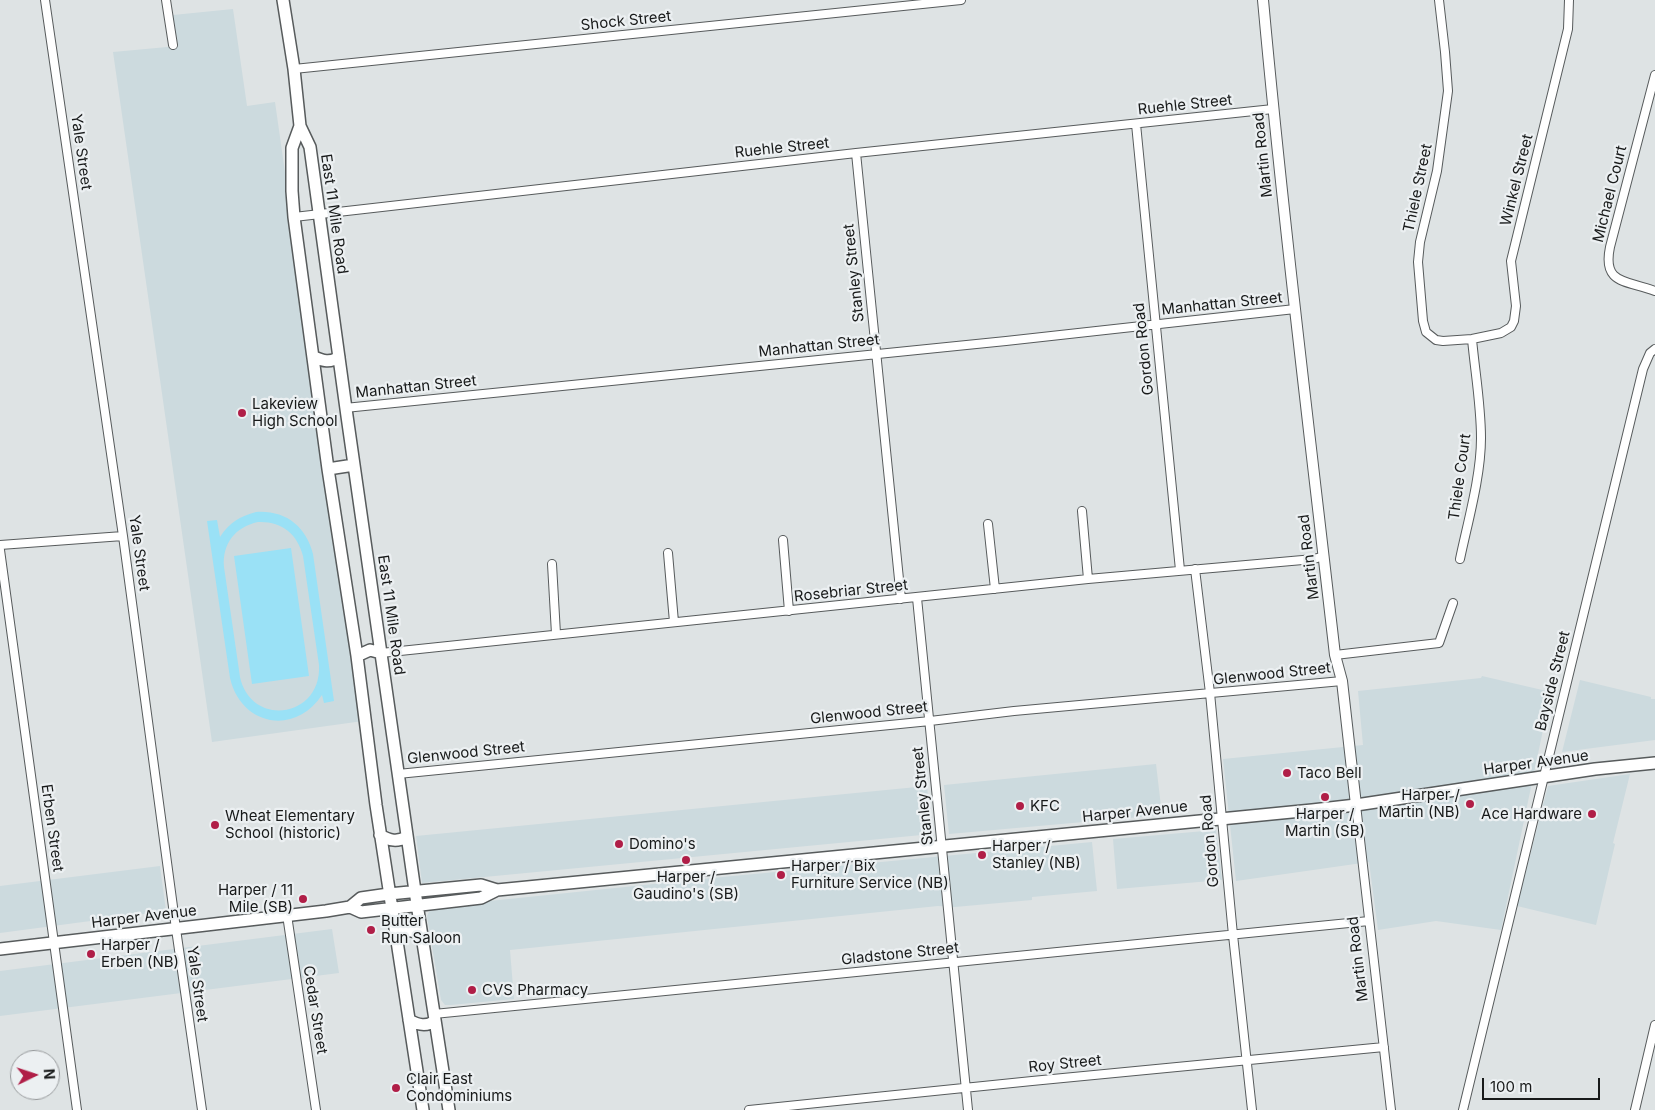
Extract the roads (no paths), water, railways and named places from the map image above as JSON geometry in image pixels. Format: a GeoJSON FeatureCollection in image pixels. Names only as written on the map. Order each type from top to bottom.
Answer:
{"type":"FeatureCollection","features":[{"type":"Feature","properties":{"kind":"main road","name":"East 11 Mile Road"},"geometry":{"type":"LineString","coordinates":[[283,0],[294,69],[300,126],[310,148],[407,837],[449,1110]]}},
{"type":"Feature","properties":{"kind":"main road","name":"East 11 Mile Road"},"geometry":{"type":"LineString","coordinates":[[300,126],[292,148],[294,216],[328,469],[357,656],[380,835],[423,1110]]}},
{"type":"Feature","properties":{"kind":"main road"},"geometry":{"type":"LineString","coordinates":[[314,358],[329,361],[339,356]]}},
{"type":"Feature","properties":{"kind":"main road"},"geometry":{"type":"LineString","coordinates":[[328,469],[354,465]]}},
{"type":"Feature","properties":{"kind":"main road"},"geometry":{"type":"LineString","coordinates":[[357,656],[370,650],[381,653]]}},
{"type":"Feature","properties":{"kind":"main road","name":"Harper Avenue"},"geometry":{"type":"LineString","coordinates":[[0,949],[350,907],[361,912],[481,898],[497,890],[1356,805],[1594,769],[1655,763]]}},
{"type":"Feature","properties":{"kind":"main road"},"geometry":{"type":"LineString","coordinates":[[380,835],[391,841],[407,837]]}},
{"type":"Feature","properties":{"kind":"main road","name":"Harper Avenue"},"geometry":{"type":"LineString","coordinates":[[350,907],[361,898],[389,894],[481,885],[497,890]]}},
{"type":"Feature","properties":{"kind":"main road"},"geometry":{"type":"LineString","coordinates":[[396,935],[406,930],[412,930],[422,935]]}},
{"type":"Feature","properties":{"kind":"main road"},"geometry":{"type":"LineString","coordinates":[[409,1020],[420,1025],[426,1025],[435,1018]]}},
{"type":"Feature","properties":{"kind":"street","name":"Yale Street"},"geometry":{"type":"LineString","coordinates":[[45,0],[123,536],[202,1110]]}},
{"type":"Feature","properties":{"kind":"street"},"geometry":{"type":"LineString","coordinates":[[166,0],[173,45]]}},
{"type":"Feature","properties":{"kind":"street","name":"Shock Street"},"geometry":{"type":"LineString","coordinates":[[294,69],[961,0]]}},
{"type":"Feature","properties":{"kind":"street","name":"Martin Road"},"geometry":{"type":"LineString","coordinates":[[1263,0],[1295,309],[1335,655],[1342,680],[1391,1110]]}},
{"type":"Feature","properties":{"kind":"street","name":"Thiele Street"},"geometry":{"type":"LineString","coordinates":[[1439,0],[1448,91],[1437,171],[1420,242],[1418,281],[1423,321],[1426,332],[1430,337],[1443,342],[1472,339]]}},
{"type":"Feature","properties":{"kind":"street","name":"Winkel Street"},"geometry":{"type":"LineString","coordinates":[[1472,339],[1506,331],[1511,327],[1516,315],[1512,261],[1568,29],[1569,0]]}},
{"type":"Feature","properties":{"kind":"street","name":"Michael Court"},"geometry":{"type":"LineString","coordinates":[[1655,75],[1610,247],[1608,262],[1610,271],[1618,278],[1655,291]]}},
{"type":"Feature","properties":{"kind":"street","name":"Ruehle Street"},"geometry":{"type":"LineString","coordinates":[[294,216],[856,153],[1273,109]]}},
{"type":"Feature","properties":{"kind":"street","name":"Gordon Road"},"geometry":{"type":"LineString","coordinates":[[1136,124],[1180,570]]}},
{"type":"Feature","properties":{"kind":"street","name":"Stanley Street"},"geometry":{"type":"LineString","coordinates":[[856,153],[901,599]]}},
{"type":"Feature","properties":{"kind":"street","name":"Manhattan Street"},"geometry":{"type":"LineString","coordinates":[[346,408],[1295,309]]}},
{"type":"Feature","properties":{"kind":"street","name":"Thiele Court"},"geometry":{"type":"LineString","coordinates":[[1460,559],[1478,468],[1481,439],[1472,339]]}},
{"type":"Feature","properties":{"kind":"street","name":"Bayside Street"},"geometry":{"type":"LineString","coordinates":[[1463,1110],[1643,369],[1650,353],[1655,349]]}},
{"type":"Feature","properties":{"kind":"street"},"geometry":{"type":"LineString","coordinates":[[1082,511],[1088,579]]}},
{"type":"Feature","properties":{"kind":"street"},"geometry":{"type":"LineString","coordinates":[[988,524],[995,589]]}},
{"type":"Feature","properties":{"kind":"street"},"geometry":{"type":"LineString","coordinates":[[0,545],[123,536]]}},
{"type":"Feature","properties":{"kind":"street"},"geometry":{"type":"LineString","coordinates":[[783,540],[789,611]]}},
{"type":"Feature","properties":{"kind":"street","name":"Erben Street"},"geometry":{"type":"LineString","coordinates":[[0,550],[78,1110]]}},
{"type":"Feature","properties":{"kind":"street"},"geometry":{"type":"LineString","coordinates":[[668,553],[674,622]]}},
{"type":"Feature","properties":{"kind":"street","name":"Rosebriar Street"},"geometry":{"type":"LineString","coordinates":[[381,653],[1088,579],[1314,559],[1324,556]]}},
{"type":"Feature","properties":{"kind":"street"},"geometry":{"type":"LineString","coordinates":[[552,564],[556,634]]}},
{"type":"Feature","properties":{"kind":"street","name":"Gordon Road"},"geometry":{"type":"LineString","coordinates":[[1195,569],[1210,693],[1252,1110]]}},
{"type":"Feature","properties":{"kind":"street","name":"Stanley Street"},"geometry":{"type":"LineString","coordinates":[[917,598],[968,1110]]}},
{"type":"Feature","properties":{"kind":"street"},"geometry":{"type":"LineString","coordinates":[[1335,655],[1439,643],[1453,602]]}},
{"type":"Feature","properties":{"kind":"street","name":"Glenwood Street"},"geometry":{"type":"LineString","coordinates":[[398,774],[1014,711],[1342,680]]}},
{"type":"Feature","properties":{"kind":"street","name":"Cedar Street"},"geometry":{"type":"LineString","coordinates":[[287,915],[316,1110]]}},
{"type":"Feature","properties":{"kind":"street","name":"Gladstone Street"},"geometry":{"type":"LineString","coordinates":[[435,1018],[954,962],[1369,921]]}},
{"type":"Feature","properties":{"kind":"street"},"geometry":{"type":"LineString","coordinates":[[1635,1110],[1655,1025]]}},
{"type":"Feature","properties":{"kind":"street","name":"Roy Street"},"geometry":{"type":"LineString","coordinates":[[750,1110],[1384,1047]]}},
{"type":"Feature","properties":{"kind":"place","name":"Lakeview High School"},"geometry":{"type":"Point","coordinates":[242,413]}},
{"type":"Feature","properties":{"kind":"place","name":"Taco Bell"},"geometry":{"type":"Point","coordinates":[1287,773]}},
{"type":"Feature","properties":{"kind":"place","name":"Harper / Martin (SB)"},"geometry":{"type":"Point","coordinates":[1325,797]}},
{"type":"Feature","properties":{"kind":"place","name":"Harper / Martin (NB)"},"geometry":{"type":"Point","coordinates":[1470,804]}},
{"type":"Feature","properties":{"kind":"place","name":"KFC"},"geometry":{"type":"Point","coordinates":[1020,806]}},
{"type":"Feature","properties":{"kind":"place","name":"Ace Hardware"},"geometry":{"type":"Point","coordinates":[1592,814]}},
{"type":"Feature","properties":{"kind":"place","name":"Wheat Elementary School (historic)"},"geometry":{"type":"Point","coordinates":[215,825]}},
{"type":"Feature","properties":{"kind":"place","name":"Domino's"},"geometry":{"type":"Point","coordinates":[619,844]}},
{"type":"Feature","properties":{"kind":"place","name":"Harper / Stanley (NB)"},"geometry":{"type":"Point","coordinates":[982,855]}},
{"type":"Feature","properties":{"kind":"place","name":"Harper / Gaudino's (SB)"},"geometry":{"type":"Point","coordinates":[686,860]}},
{"type":"Feature","properties":{"kind":"place","name":"Harper / Bix Furniture Service (NB)"},"geometry":{"type":"Point","coordinates":[781,875]}},
{"type":"Feature","properties":{"kind":"place","name":"Harper / 11 Mile (SB)"},"geometry":{"type":"Point","coordinates":[303,899]}},
{"type":"Feature","properties":{"kind":"place","name":"Butter Run Saloon"},"geometry":{"type":"Point","coordinates":[371,930]}},
{"type":"Feature","properties":{"kind":"place","name":"Harper / Erben (NB)"},"geometry":{"type":"Point","coordinates":[91,954]}},
{"type":"Feature","properties":{"kind":"place","name":"CVS Pharmacy"},"geometry":{"type":"Point","coordinates":[472,990]}},
{"type":"Feature","properties":{"kind":"place","name":"Clair East Condominiums"},"geometry":{"type":"Point","coordinates":[396,1088]}}]}
